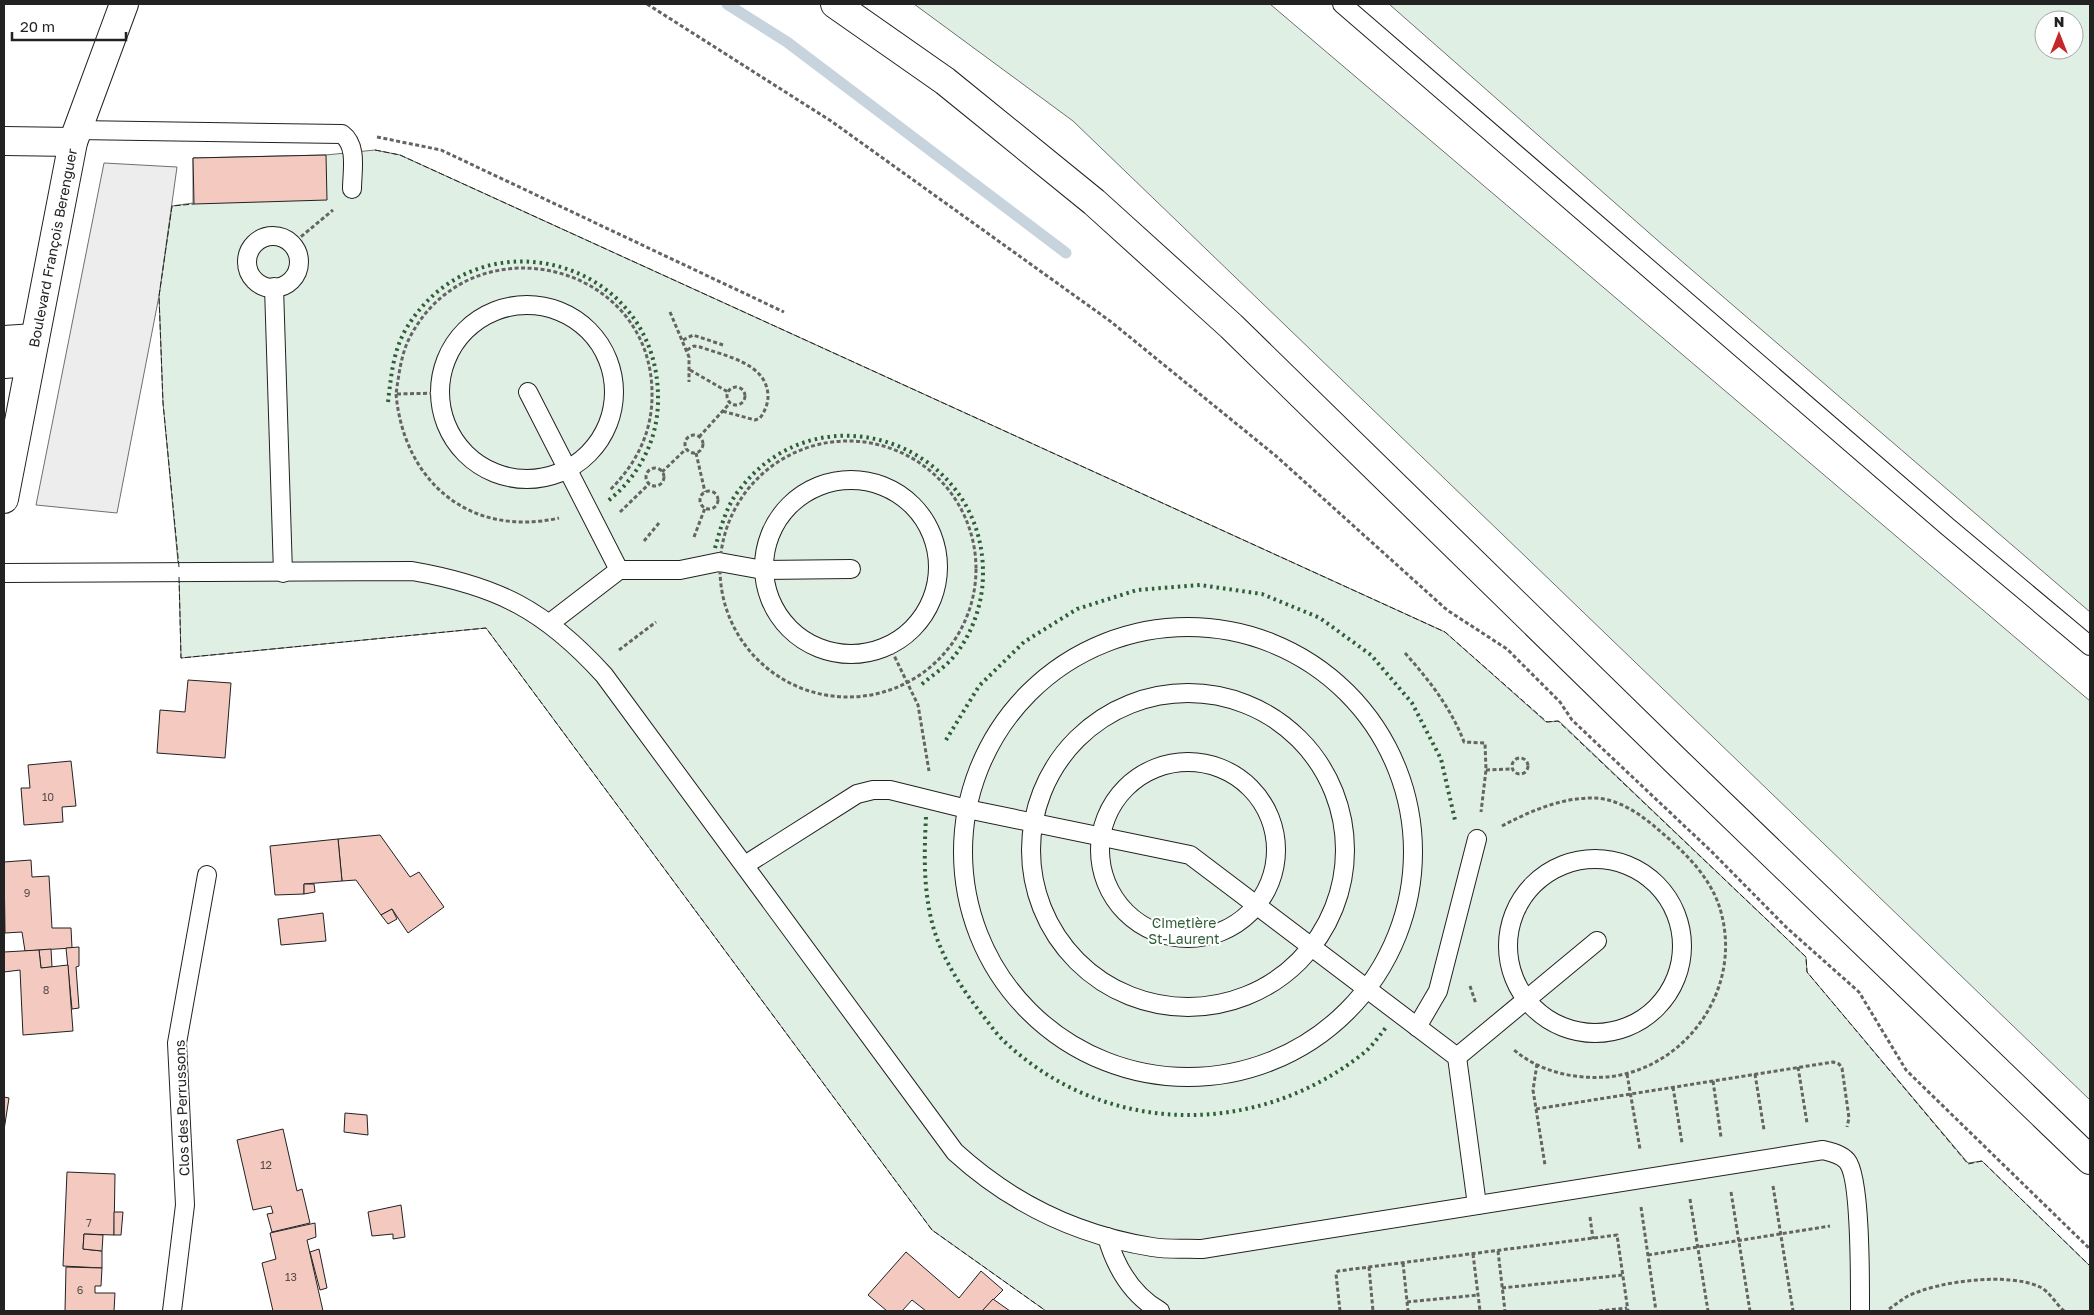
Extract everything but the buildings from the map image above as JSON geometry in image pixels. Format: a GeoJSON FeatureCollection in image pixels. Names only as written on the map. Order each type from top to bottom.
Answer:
{"type":"FeatureCollection","features":[{"type":"Feature","properties":{"kind":"street","name":"Boulevard François Berenguer"},"geometry":{"type":"LineString","coordinates":[[4,499],[23,355],[75,136],[124,4]]}},
{"type":"Feature","properties":{"kind":"street"},"geometry":{"type":"LineString","coordinates":[[836,4],[945,81],[1079,190],[1231,326],[1675,760],[2090,1160]]}},
{"type":"Feature","properties":{"kind":"street"},"geometry":{"type":"LineString","coordinates":[[4,141],[75,136]]}},
{"type":"Feature","properties":{"kind":"street"},"geometry":{"type":"LineString","coordinates":[[4,340],[23,355]]}},
{"type":"Feature","properties":{"kind":"lane"},"geometry":{"type":"LineString","coordinates":[[1342,4],[1948,527],[2090,646]]}},
{"type":"Feature","properties":{"kind":"lane"},"geometry":{"type":"LineString","coordinates":[[75,136],[342,134],[349,139],[352,151],[352,189]]}},
{"type":"Feature","properties":{"kind":"lane"},"geometry":{"type":"LineString","coordinates":[[277,236],[291,244],[298,259],[295,275],[289,282],[274,287],[258,283],[252,277],[248,269],[248,252],[260,239],[277,236]]}},
{"type":"Feature","properties":{"kind":"lane"},"geometry":{"type":"LineString","coordinates":[[274,287],[283,572]]}},
{"type":"Feature","properties":{"kind":"lane"},"geometry":{"type":"LineString","coordinates":[[528,304],[554,308],[577,320],[596,337],[609,359],[615,384],[614,410],[605,434],[589,455],[568,470],[543,478],[516,479],[490,472],[468,457],[451,437],[441,412],[439,385],[445,359],[459,336],[478,318],[503,308],[528,304]]}},
{"type":"Feature","properties":{"kind":"lane"},"geometry":{"type":"LineString","coordinates":[[528,392],[619,570]]}},
{"type":"Feature","properties":{"kind":"lane"},"geometry":{"type":"LineString","coordinates":[[848,479],[875,483],[900,494],[920,513],[933,537],[939,563],[935,590],[924,615],[905,636],[889,645],[855,654],[827,651],[802,639],[782,621],[769,597],[763,570],[767,543],[778,518],[797,498],[821,485],[848,479]]}},
{"type":"Feature","properties":{"kind":"lane"},"geometry":{"type":"LineString","coordinates":[[550,623],[619,570],[680,570],[719,562],[763,570],[850,569]]}},
{"type":"Feature","properties":{"kind":"lane"},"geometry":{"type":"LineString","coordinates":[[4,573],[412,571],[486,588],[523,605],[550,623],[579,648],[597,667],[746,865],[955,1152],[979,1174],[1019,1202],[1060,1222],[1107,1237],[1154,1247],[1202,1249],[1823,1150],[1836,1153],[1848,1161],[1852,1174],[1859,1221],[1860,1311]]}},
{"type":"Feature","properties":{"kind":"lane"},"geometry":{"type":"LineString","coordinates":[[1186,627],[1225,630],[1262,640],[1298,656],[1330,677],[1358,704],[1380,735],[1398,770],[1409,807],[1414,845],[1411,884],[1403,921],[1388,956],[1367,989],[1338,1020],[1303,1046],[1264,1064],[1222,1074],[1179,1077],[1136,1071],[1095,1057],[1058,1036],[1025,1008],[998,974],[978,936],[967,895],[962,852],[967,809],[977,772],[994,738],[1016,706],[1044,679],[1076,657],[1111,641],[1138,634],[1186,627]]}},
{"type":"Feature","properties":{"kind":"lane"},"geometry":{"type":"LineString","coordinates":[[1174,694],[1197,694],[1242,703],[1282,724],[1299,739],[1326,776],[1342,818],[1345,841],[1341,886],[1324,928],[1312,947],[1283,975],[1267,986],[1230,1001],[1192,1007],[1152,1002],[1133,997],[1098,979],[1069,952],[1057,936],[1040,901],[1034,882],[1031,843],[1034,823],[1039,801],[1060,760],[1074,742],[1110,715],[1137,702],[1174,694]]}},
{"type":"Feature","properties":{"kind":"lane"},"geometry":{"type":"LineString","coordinates":[[1181,761],[1211,764],[1238,776],[1259,796],[1273,822],[1278,851],[1272,880],[1258,906],[1239,924],[1215,934],[1190,939],[1164,936],[1141,925],[1121,909],[1108,887],[1100,862],[1101,836],[1110,809],[1128,785],[1152,769],[1181,761]]}},
{"type":"Feature","properties":{"kind":"lane"},"geometry":{"type":"LineString","coordinates":[[746,865],[857,794],[873,790],[890,790],[967,809],[1190,855],[1457,1057],[1477,1205]]}},
{"type":"Feature","properties":{"kind":"lane"},"geometry":{"type":"LineString","coordinates":[[1417,1027],[1438,991],[1477,839]]}},
{"type":"Feature","properties":{"kind":"lane"},"geometry":{"type":"LineString","coordinates":[[1593,858],[1620,862],[1646,874],[1666,893],[1680,920],[1684,950],[1677,980],[1661,1006],[1643,1020],[1607,1034],[1577,1033],[1548,1021],[1526,1001],[1512,977],[1507,949],[1510,922],[1522,897],[1542,877],[1566,863],[1593,858]]}},
{"type":"Feature","properties":{"kind":"lane","name":"Clos des Perrussons"},"geometry":{"type":"LineString","coordinates":[[172,1311],[185,1205],[178,1043],[207,875]]}},
{"type":"Feature","properties":{"kind":"lane"},"geometry":{"type":"LineString","coordinates":[[1457,1057],[1598,942]]}},
{"type":"Feature","properties":{"kind":"lane"},"geometry":{"type":"LineString","coordinates":[[1107,1237],[1114,1259],[1125,1280],[1149,1305],[1160,1311]]}},
{"type":"Feature","properties":{"kind":"path"},"geometry":{"type":"LineString","coordinates":[[647,4],[831,120],[1110,321],[1276,456],[1447,610],[1507,649],[1560,702],[1572,720],[1711,851],[1787,928],[1859,992],[1906,1070],[2090,1249]]}},
{"type":"Feature","properties":{"kind":"path"},"geometry":{"type":"LineString","coordinates":[[349,139],[376,137],[441,150],[784,312]]}},
{"type":"Feature","properties":{"kind":"path"},"geometry":{"type":"LineString","coordinates":[[291,244],[340,204],[352,189]]}},
{"type":"Feature","properties":{"kind":"path"},"geometry":{"type":"LineString","coordinates":[[670,312],[687,350],[690,382]]}},
{"type":"Feature","properties":{"kind":"path"},"geometry":{"type":"LineString","coordinates":[[683,340],[693,335],[723,345]]}},
{"type":"Feature","properties":{"kind":"path"},"geometry":{"type":"LineString","coordinates":[[687,350],[694,346],[700,347],[744,362],[760,374],[766,382],[768,401],[760,418],[755,420],[722,411]]}},
{"type":"Feature","properties":{"kind":"path"},"geometry":{"type":"LineString","coordinates":[[690,370],[728,392]]}},
{"type":"Feature","properties":{"kind":"path"},"geometry":{"type":"LineString","coordinates":[[738,387],[743,390],[745,396],[741,404],[735,405],[730,403],[727,398],[728,392],[732,388],[738,387]]}},
{"type":"Feature","properties":{"kind":"path"},"geometry":{"type":"LineString","coordinates":[[699,437],[730,403]]}},
{"type":"Feature","properties":{"kind":"path"},"geometry":{"type":"LineString","coordinates":[[693,435],[699,437],[702,441],[702,447],[696,453],[690,452],[686,448],[685,443],[688,437],[693,435]]}},
{"type":"Feature","properties":{"kind":"path"},"geometry":{"type":"LineString","coordinates":[[662,472],[686,448]]}},
{"type":"Feature","properties":{"kind":"path"},"geometry":{"type":"LineString","coordinates":[[696,453],[705,492]]}},
{"type":"Feature","properties":{"kind":"path"},"geometry":{"type":"LineString","coordinates":[[654,468],[662,472],[664,478],[662,483],[657,486],[649,484],[646,479],[649,470],[654,468]]}},
{"type":"Feature","properties":{"kind":"path"},"geometry":{"type":"LineString","coordinates":[[600,532],[649,484]]}},
{"type":"Feature","properties":{"kind":"path"},"geometry":{"type":"LineString","coordinates":[[711,491],[716,494],[718,503],[714,508],[708,510],[701,504],[701,496],[705,492],[711,491]]}},
{"type":"Feature","properties":{"kind":"path"},"geometry":{"type":"LineString","coordinates":[[597,667],[656,622]]}},
{"type":"Feature","properties":{"kind":"path"},"geometry":{"type":"LineString","coordinates":[[889,645],[918,705],[928,753],[932,801]]}},
{"type":"Feature","properties":{"kind":"path"},"geometry":{"type":"LineString","coordinates":[[1405,653],[1429,681],[1448,708],[1464,742],[1485,742],[1486,770],[1477,839]]}},
{"type":"Feature","properties":{"kind":"path"},"geometry":{"type":"LineString","coordinates":[[1486,770],[1512,769],[1518,774],[1523,774],[1527,771],[1527,763],[1524,759],[1518,758],[1512,763],[1512,769]]}},
{"type":"Feature","properties":{"kind":"path"},"geometry":{"type":"LineString","coordinates":[[1536,1109],[1833,1062],[1839,1064],[1842,1068],[1849,1118],[1836,1153]]}},
{"type":"Feature","properties":{"kind":"path"},"geometry":{"type":"LineString","coordinates":[[1537,1064],[1533,1090],[1549,1193]]}},
{"type":"Feature","properties":{"kind":"path"},"geometry":{"type":"LineString","coordinates":[[1798,1067],[1812,1152]]}},
{"type":"Feature","properties":{"kind":"path"},"geometry":{"type":"LineString","coordinates":[[1627,1074],[1656,1311]]}},
{"type":"Feature","properties":{"kind":"path"},"geometry":{"type":"LineString","coordinates":[[1755,1074],[1793,1311]]}},
{"type":"Feature","properties":{"kind":"path"},"geometry":{"type":"LineString","coordinates":[[1648,1255],[1859,1221]]}},
{"type":"Feature","properties":{"kind":"path"},"geometry":{"type":"LineString","coordinates":[[1340,1311],[1336,1274],[1338,1271],[1617,1235],[1628,1310],[1599,1311]]}},
{"type":"Feature","properties":{"kind":"path"},"geometry":{"type":"LineString","coordinates":[[1498,1250],[1505,1311]]}},
{"type":"Feature","properties":{"kind":"path"},"geometry":{"type":"LineString","coordinates":[[1473,1254],[1480,1311]]}},
{"type":"Feature","properties":{"kind":"path"},"geometry":{"type":"LineString","coordinates":[[1403,1262],[1408,1311]]}},
{"type":"Feature","properties":{"kind":"path"},"geometry":{"type":"LineString","coordinates":[[1368,1267],[1374,1311]]}},
{"type":"Feature","properties":{"kind":"path"},"geometry":{"type":"LineString","coordinates":[[1502,1288],[1623,1275]]}},
{"type":"Feature","properties":{"kind":"path"},"geometry":{"type":"LineString","coordinates":[[1885,1311],[1909,1296],[1946,1284],[1985,1280],[2017,1281],[2040,1287],[2064,1311]]}},
{"type":"Feature","properties":{"kind":"path"},"geometry":{"type":"LineString","coordinates":[[1407,1302],[1478,1295]]}},
{"type":"Feature","properties":{"kind":"green space"},"geometry":{"type":"Polygon","coordinates":[[[914,4],[1270,4],[2090,701],[2090,1100],[1073,121],[914,4]]]}},
{"type":"Feature","properties":{"kind":"green space"},"geometry":{"type":"Polygon","coordinates":[[[1389,4],[2090,4],[2090,612],[1664,246],[1389,4]]]}},
{"type":"Feature","properties":{"kind":"green space","name":"Cimetière St-Laurent"},"geometry":{"type":"Polygon","coordinates":[[[375,150],[400,155],[1445,632],[1546,722],[1559,721],[1806,957],[1807,972],[1968,1163],[1982,1161],[2090,1266],[2090,1311],[1046,1311],[932,1230],[486,628],[181,658],[179,573],[163,403],[159,296],[172,206],[193,203],[193,158],[326,155],[375,150]]]}},
{"type":"Feature","properties":{"kind":"shaded area"},"geometry":{"type":"Polygon","coordinates":[[[104,163],[177,167],[159,296],[117,513],[36,505],[104,163]]]}},
{"type":"Feature","properties":{"kind":"waterway"},"geometry":{"type":"LineString","coordinates":[[727,4],[787,42],[1066,253]]}},
{"type":"Feature","properties":{"kind":"hedge"},"geometry":{"type":"LineString","coordinates":[[388,402],[395,355],[406,329],[437,292],[476,270],[517,262],[559,267],[598,284],[629,313],[651,352],[658,400],[655,429],[645,456],[629,480],[608,501]]}},
{"type":"Feature","properties":{"kind":"hedge"},"geometry":{"type":"LineString","coordinates":[[715,548],[728,510],[740,489],[773,457],[812,440],[852,436],[892,444],[928,463],[957,491],[976,529],[983,574],[981,597],[970,632],[950,661],[921,685]]}},
{"type":"Feature","properties":{"kind":"hedge"},"geometry":{"type":"LineString","coordinates":[[946,740],[979,686],[1024,642],[1077,609],[1137,590],[1200,585],[1262,594],[1320,618],[1371,655],[1412,703],[1441,759],[1455,820]]}},
{"type":"Feature","properties":{"kind":"hedge"},"geometry":{"type":"LineString","coordinates":[[926,817],[925,861],[928,904],[939,944],[956,977],[997,1034],[1006,1043],[1046,1074],[1090,1096],[1136,1110],[1183,1115],[1231,1112],[1278,1100],[1323,1080],[1365,1052],[1387,1026]]}},
{"type":"Feature","properties":{"kind":"fence"},"geometry":{"type":"LineString","coordinates":[[375,150],[400,155],[1445,632],[1547,722],[1558,721],[1806,957],[1807,972],[1968,1164],[1982,1161],[2090,1266]]}},
{"type":"Feature","properties":{"kind":"fence"},"geometry":{"type":"LineString","coordinates":[[179,567],[163,403],[159,296],[172,206],[194,204]]}},
{"type":"Feature","properties":{"kind":"fence"},"geometry":{"type":"LineString","coordinates":[[179,577],[181,658],[486,628],[932,1230],[1046,1311]]}}]}
